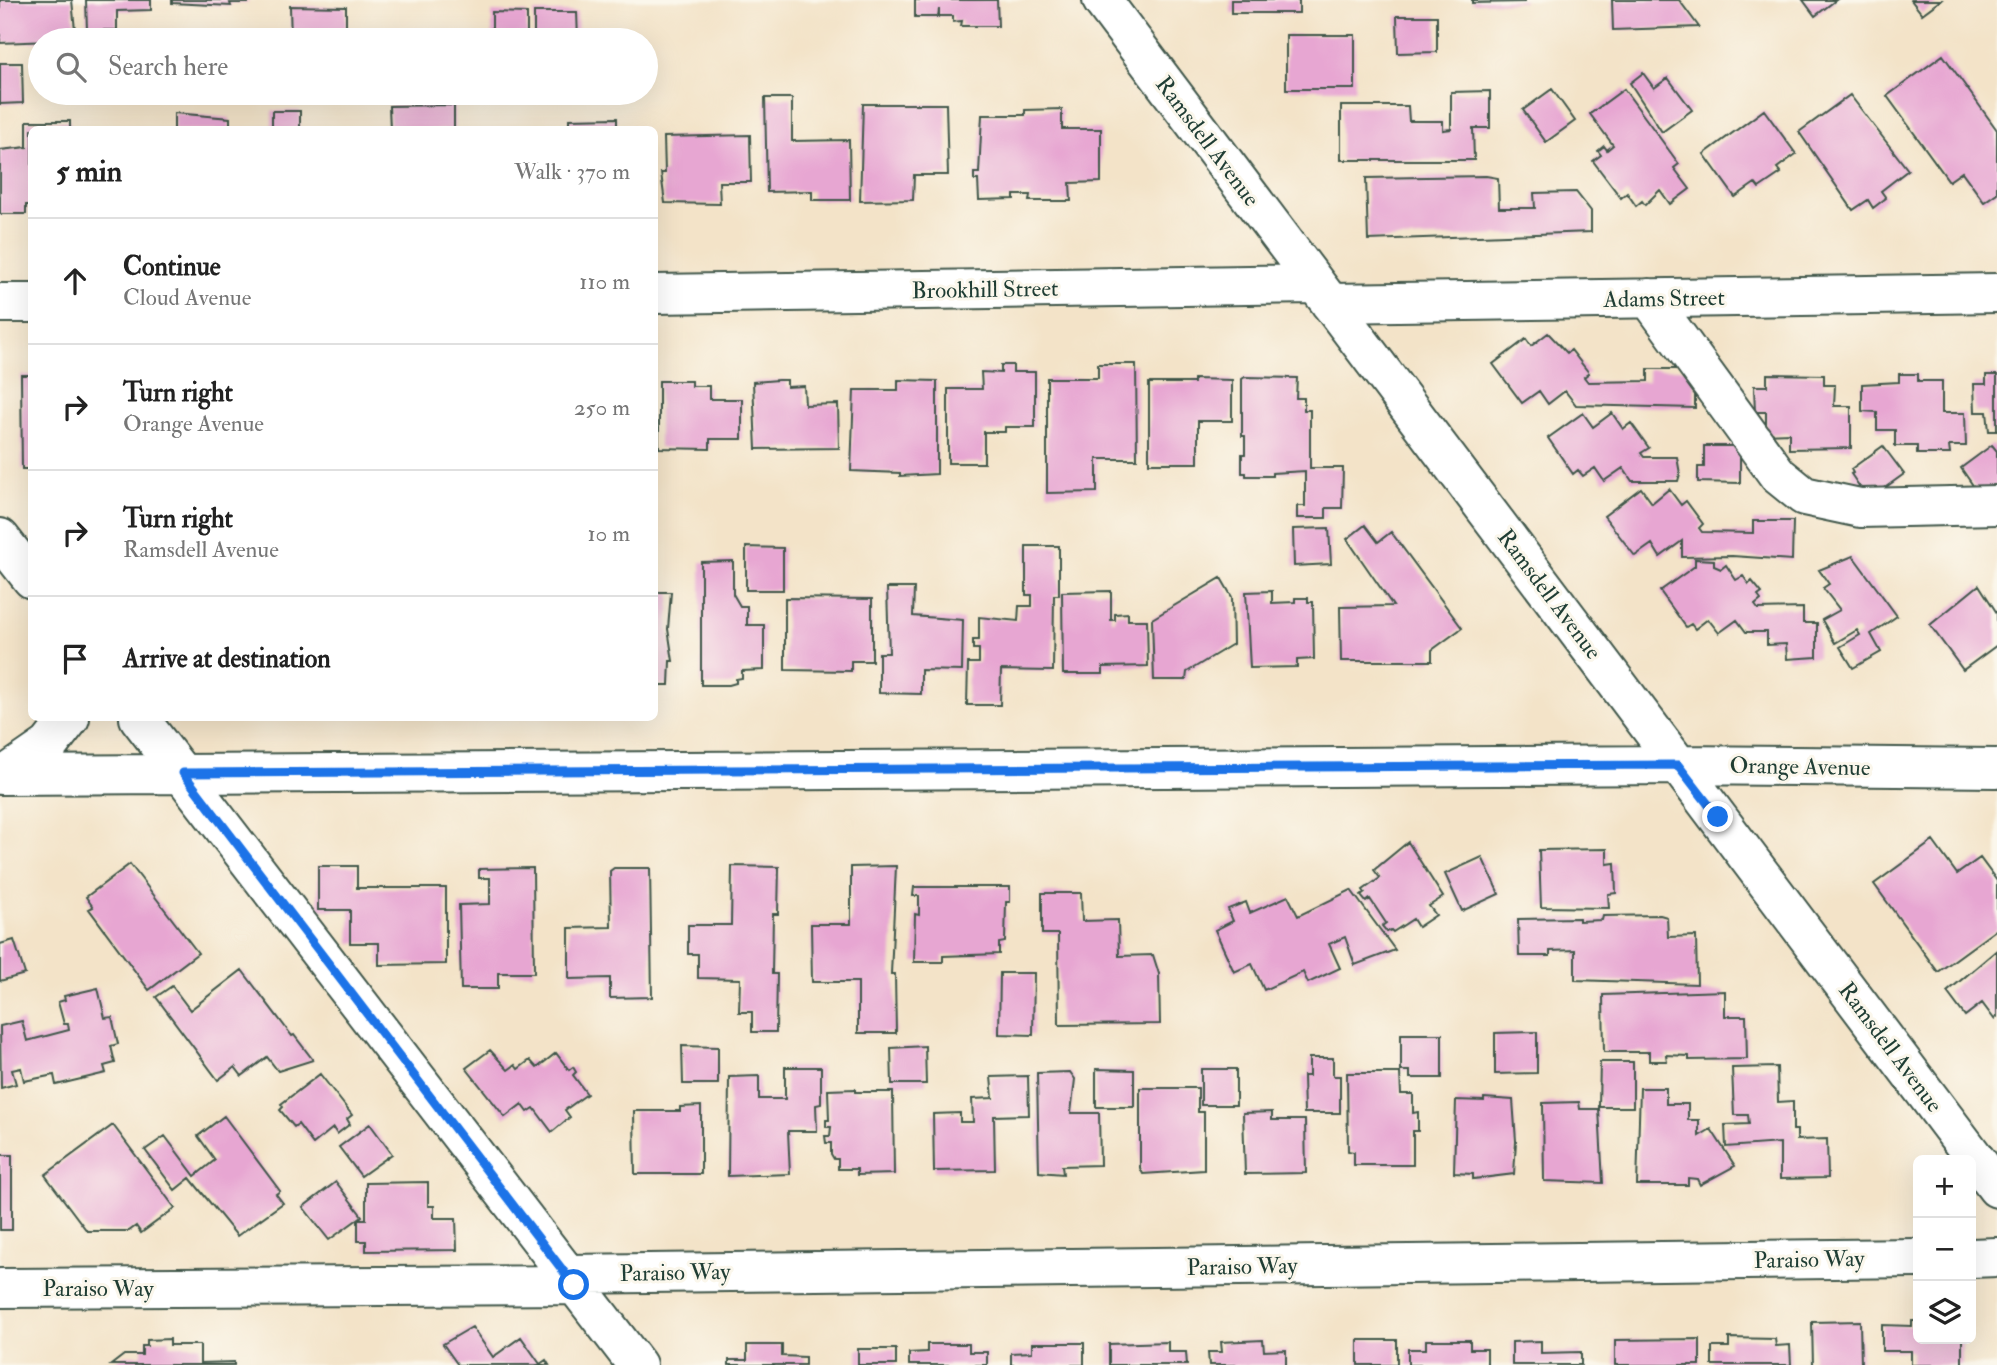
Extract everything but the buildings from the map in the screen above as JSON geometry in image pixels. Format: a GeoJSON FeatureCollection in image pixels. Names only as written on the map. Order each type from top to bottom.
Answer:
{"type":"FeatureCollection","features":[{"type":"Feature","properties":{"kind":"street","name":"Ramsdell Avenue"},"geometry":{"type":"LineString","coordinates":[[1102,0],[1997,1188]]}},
{"type":"Feature","properties":{"kind":"street","name":"Adams Street"},"geometry":{"type":"LineString","coordinates":[[1323,294],[1649,298],[1997,293]]}},
{"type":"Feature","properties":{"kind":"street","name":"Brookhill Street"},"geometry":{"type":"LineString","coordinates":[[658,294],[1323,294]]}},
{"type":"Feature","properties":{"kind":"street"},"geometry":{"type":"LineString","coordinates":[[1649,298],[1778,475],[1804,496],[1860,508],[1997,505]]}},
{"type":"Feature","properties":{"kind":"street"},"geometry":{"type":"LineString","coordinates":[[0,303],[28,303]]}},
{"type":"Feature","properties":{"kind":"street"},"geometry":{"type":"LineString","coordinates":[[0,538],[28,574]]}},
{"type":"Feature","properties":{"kind":"street","name":"Orange Avenue"},"geometry":{"type":"LineString","coordinates":[[4,775],[49,745],[68,721]]}},
{"type":"Feature","properties":{"kind":"street"},"geometry":{"type":"LineString","coordinates":[[141,721],[636,1365]]}},
{"type":"Feature","properties":{"kind":"street","name":"Orange Avenue"},"geometry":{"type":"LineString","coordinates":[[4,775],[1678,765],[1997,768]]}},
{"type":"Feature","properties":{"kind":"street"},"geometry":{"type":"LineString","coordinates":[[1976,1258],[1997,1257]]}},
{"type":"Feature","properties":{"kind":"street","name":"Paraiso Way"},"geometry":{"type":"LineString","coordinates":[[0,1288],[1913,1258]]}},
{"type":"Feature","properties":{"kind":"route"},"geometry":{"type":"LineString","coordinates":[[574,1285],[183,773],[1678,765],[1718,817]]}}]}
